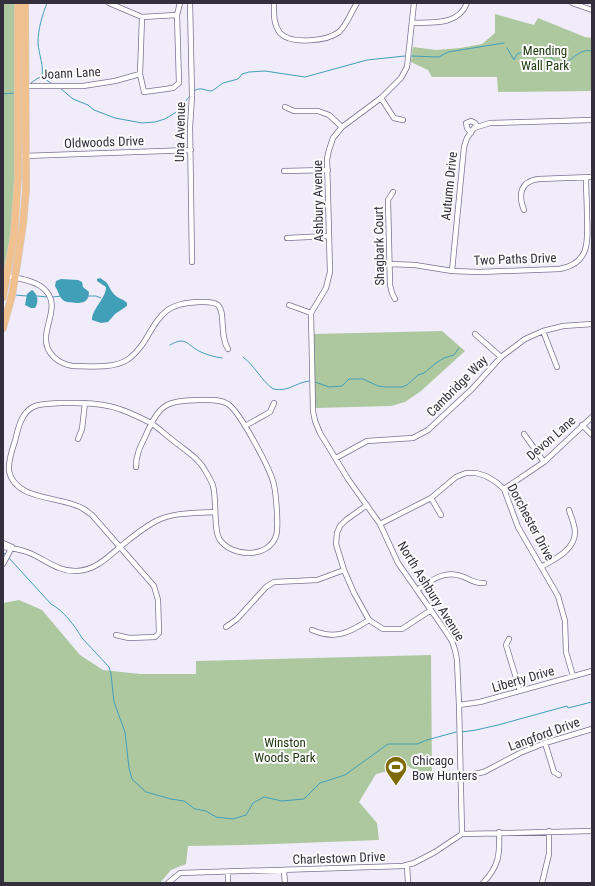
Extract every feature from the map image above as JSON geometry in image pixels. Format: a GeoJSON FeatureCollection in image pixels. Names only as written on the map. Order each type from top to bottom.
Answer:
{"type":"FeatureCollection","features":[{"type":"Feature","properties":{"kind":"main road"},"geometry":{"type":"LineString","coordinates":[[3,297],[11,277],[23,224],[26,188],[22,156],[18,3]]}},
{"type":"Feature","properties":{"kind":"main road"},"geometry":{"type":"LineString","coordinates":[[22,156],[26,86],[25,3]]}},
{"type":"Feature","properties":{"kind":"main road"},"geometry":{"type":"LineString","coordinates":[[3,328],[12,295],[11,277]]}},
{"type":"Feature","properties":{"kind":"street"},"geometry":{"type":"LineString","coordinates":[[109,3],[142,17],[177,15]]}},
{"type":"Feature","properties":{"kind":"street"},"geometry":{"type":"LineString","coordinates":[[142,17],[140,74],[144,92],[174,88],[179,83],[177,15],[180,3]]}},
{"type":"Feature","properties":{"kind":"street","name":"Una Avenue"},"geometry":{"type":"LineString","coordinates":[[190,3],[192,96],[190,127],[192,262]]}},
{"type":"Feature","properties":{"kind":"street"},"geometry":{"type":"LineString","coordinates":[[274,3],[274,19],[277,28],[281,34],[287,38],[298,40],[320,39],[333,36],[340,31],[357,3]]}},
{"type":"Feature","properties":{"kind":"street","name":"Ashbury Avenue"},"geometry":{"type":"LineString","coordinates":[[312,313],[328,282],[330,264],[328,158],[330,145],[342,127],[381,98],[402,78],[407,67],[414,3]]}},
{"type":"Feature","properties":{"kind":"street"},"geometry":{"type":"LineString","coordinates":[[412,23],[441,22],[452,19],[462,12],[467,3]]}},
{"type":"Feature","properties":{"kind":"street"},"geometry":{"type":"LineString","coordinates":[[572,3],[592,10]]}},
{"type":"Feature","properties":{"kind":"street","name":"Joann Lane"},"geometry":{"type":"LineString","coordinates":[[26,86],[83,86],[115,81],[140,74]]}},
{"type":"Feature","properties":{"kind":"street"},"geometry":{"type":"LineString","coordinates":[[381,98],[394,118],[404,120]]}},
{"type":"Feature","properties":{"kind":"street"},"geometry":{"type":"LineString","coordinates":[[285,107],[294,111],[318,111],[329,115],[342,127]]}},
{"type":"Feature","properties":{"kind":"street"},"geometry":{"type":"LineString","coordinates":[[470,132],[477,126],[490,123],[592,120]]}},
{"type":"Feature","properties":{"kind":"street","name":"Autumn Drive"},"geometry":{"type":"LineString","coordinates":[[452,271],[464,147],[470,132],[466,123],[471,121],[477,126]]}},
{"type":"Feature","properties":{"kind":"street","name":"Oldwoods Drive"},"geometry":{"type":"LineString","coordinates":[[22,156],[190,150]]}},
{"type":"Feature","properties":{"kind":"street"},"geometry":{"type":"LineString","coordinates":[[284,171],[328,170]]}},
{"type":"Feature","properties":{"kind":"street"},"geometry":{"type":"LineString","coordinates":[[524,210],[521,194],[523,188],[531,181],[539,179],[592,177]]}},
{"type":"Feature","properties":{"kind":"street","name":"Two Paths Drive"},"geometry":{"type":"LineString","coordinates":[[390,264],[415,265],[452,271],[479,272],[558,269],[570,266],[583,255],[588,242],[586,178]]}},
{"type":"Feature","properties":{"kind":"street","name":"Shagbark Court"},"geometry":{"type":"LineString","coordinates":[[393,192],[388,200],[390,289],[395,299]]}},
{"type":"Feature","properties":{"kind":"street"},"geometry":{"type":"LineString","coordinates":[[287,238],[329,236]]}},
{"type":"Feature","properties":{"kind":"street"},"geometry":{"type":"LineString","coordinates":[[11,277],[38,285],[48,293],[52,302],[52,310],[46,335],[47,344],[52,356],[58,361],[67,365],[106,365],[126,361],[136,353],[162,314],[172,306],[184,303],[211,302],[217,305],[222,313],[223,340],[228,349]]}},
{"type":"Feature","properties":{"kind":"street"},"geometry":{"type":"LineString","coordinates":[[289,305],[312,313]]}},
{"type":"Feature","properties":{"kind":"street","name":"North Ashbury Avenue"},"geometry":{"type":"LineString","coordinates":[[312,313],[313,416],[320,433],[362,499],[380,524],[395,557],[446,631],[455,650],[457,660],[459,705],[462,834]]}},
{"type":"Feature","properties":{"kind":"street","name":"Cambridge Way"},"geometry":{"type":"LineString","coordinates":[[336,458],[367,441],[413,438],[428,430],[472,389],[501,357],[524,339],[543,331],[563,326],[592,324]]}},
{"type":"Feature","properties":{"kind":"street"},"geometry":{"type":"LineString","coordinates":[[543,331],[557,367]]}},
{"type":"Feature","properties":{"kind":"street"},"geometry":{"type":"LineString","coordinates":[[475,334],[501,357]]}},
{"type":"Feature","properties":{"kind":"street"},"geometry":{"type":"LineString","coordinates":[[116,635],[128,638],[155,637],[158,633],[158,600],[154,586],[92,515],[82,508],[25,491],[15,485],[9,472],[9,461],[19,426],[24,415],[32,408],[42,404],[85,403],[104,405],[126,412],[151,424],[198,460],[205,470],[213,487],[218,538],[226,547],[240,553],[260,551],[271,544],[276,536],[277,506],[274,483],[268,467],[245,426],[236,411],[227,404],[217,400],[179,401],[168,404],[158,412],[151,424],[136,457],[136,467]]}},
{"type":"Feature","properties":{"kind":"street"},"geometry":{"type":"LineString","coordinates":[[78,439],[82,429],[85,403]]}},
{"type":"Feature","properties":{"kind":"street"},"geometry":{"type":"LineString","coordinates":[[245,426],[270,412],[274,403]]}},
{"type":"Feature","properties":{"kind":"street","name":"Devon Lane"},"geometry":{"type":"LineString","coordinates":[[504,489],[544,462],[592,417]]}},
{"type":"Feature","properties":{"kind":"street"},"geometry":{"type":"LineString","coordinates":[[582,425],[592,435]]}},
{"type":"Feature","properties":{"kind":"street"},"geometry":{"type":"LineString","coordinates":[[524,434],[544,462]]}},
{"type":"Feature","properties":{"kind":"street","name":"Dorchester Drive"},"geometry":{"type":"LineString","coordinates":[[380,524],[431,498],[456,477],[466,474],[476,473],[486,476],[504,489],[518,527],[542,566],[558,596],[565,621],[566,652],[573,676]]}},
{"type":"Feature","properties":{"kind":"street"},"geometry":{"type":"LineString","coordinates":[[431,498],[441,515]]}},
{"type":"Feature","properties":{"kind":"street"},"geometry":{"type":"LineString","coordinates":[[367,505],[340,526],[337,533],[336,544],[344,570],[369,620],[382,629],[402,629],[431,610]]}},
{"type":"Feature","properties":{"kind":"street"},"geometry":{"type":"LineString","coordinates":[[542,566],[559,557],[571,545],[575,532],[569,510]]}},
{"type":"Feature","properties":{"kind":"street"},"geometry":{"type":"LineString","coordinates":[[3,543],[32,554],[60,569],[78,571],[100,564],[142,529],[157,520],[176,514],[215,512]]}},
{"type":"Feature","properties":{"kind":"street"},"geometry":{"type":"LineString","coordinates":[[3,547],[12,547]]}},
{"type":"Feature","properties":{"kind":"street"},"geometry":{"type":"LineString","coordinates":[[3,564],[12,547]]}},
{"type":"Feature","properties":{"kind":"street"},"geometry":{"type":"LineString","coordinates":[[226,627],[237,619],[266,586],[274,582],[317,580],[344,570]]}},
{"type":"Feature","properties":{"kind":"street"},"geometry":{"type":"LineString","coordinates":[[417,590],[439,576],[450,573],[462,576],[472,582],[484,583]]}},
{"type":"Feature","properties":{"kind":"street"},"geometry":{"type":"LineString","coordinates":[[312,630],[323,635],[342,634],[355,630],[369,620]]}},
{"type":"Feature","properties":{"kind":"street"},"geometry":{"type":"LineString","coordinates":[[509,639],[506,645],[520,691]]}},
{"type":"Feature","properties":{"kind":"street","name":"Liberty Drive"},"geometry":{"type":"LineString","coordinates":[[459,705],[480,702],[592,670]]}},
{"type":"Feature","properties":{"kind":"street","name":"Langford Drive"},"geometry":{"type":"LineString","coordinates":[[460,777],[484,772],[520,753],[545,743],[592,729]]}},
{"type":"Feature","properties":{"kind":"street"},"geometry":{"type":"LineString","coordinates":[[545,743],[554,772],[559,775]]}},
{"type":"Feature","properties":{"kind":"street"},"geometry":{"type":"LineString","coordinates":[[542,883],[549,854],[549,831]]}},
{"type":"Feature","properties":{"kind":"street"},"geometry":{"type":"LineString","coordinates":[[462,834],[592,831]]}},
{"type":"Feature","properties":{"kind":"street"},"geometry":{"type":"LineString","coordinates":[[483,883],[492,873],[499,856],[499,832]]}},
{"type":"Feature","properties":{"kind":"street","name":"Charlestown Drive"},"geometry":{"type":"LineString","coordinates":[[168,883],[172,878],[180,873],[399,867],[407,865],[435,852],[462,834]]}},
{"type":"Feature","properties":{"kind":"street"},"geometry":{"type":"LineString","coordinates":[[407,865],[408,883]]}},
{"type":"Feature","properties":{"kind":"street"},"geometry":{"type":"LineString","coordinates":[[284,870],[284,883]]}},
{"type":"Feature","properties":{"kind":"street"},"geometry":{"type":"LineString","coordinates":[[228,872],[228,883]]}},
{"type":"Feature","properties":{"kind":"green space"},"geometry":{"type":"Polygon","coordinates":[[[3,3],[15,3],[15,193],[3,286],[3,3]]]}},
{"type":"Feature","properties":{"kind":"green space","name":"Mending Wall Park"},"geometry":{"type":"Polygon","coordinates":[[[495,14],[534,25],[538,18],[585,37],[592,38],[592,91],[498,92],[497,77],[432,77],[428,70],[411,62],[413,47],[436,50],[482,44],[495,33],[495,14]]]}},
{"type":"Feature","properties":{"kind":"green space"},"geometry":{"type":"Polygon","coordinates":[[[442,331],[465,351],[421,391],[405,402],[391,406],[315,408],[314,334],[442,331]]]}},
{"type":"Feature","properties":{"kind":"green space","name":"Winston Woods Park"},"geometry":{"type":"Polygon","coordinates":[[[19,600],[42,610],[80,655],[103,670],[140,674],[196,674],[196,661],[431,655],[432,781],[408,766],[376,774],[359,802],[377,823],[379,840],[188,846],[186,864],[171,870],[160,883],[3,883],[3,603],[19,600]]]}},
{"type":"Feature","properties":{"kind":"water"},"geometry":{"type":"Polygon","coordinates":[[[100,278],[106,282],[117,297],[127,303],[127,306],[115,314],[108,322],[101,323],[92,320],[94,311],[104,296],[106,287],[97,281],[97,279],[100,278]]]}},
{"type":"Feature","properties":{"kind":"water"},"geometry":{"type":"Polygon","coordinates":[[[61,279],[78,280],[82,282],[83,287],[89,292],[87,299],[81,303],[64,301],[60,297],[55,286],[56,281],[61,279]]]}},
{"type":"Feature","properties":{"kind":"water"},"geometry":{"type":"Polygon","coordinates":[[[32,290],[36,294],[37,298],[35,308],[25,305],[27,294],[32,290]]]}},
{"type":"Feature","properties":{"kind":"waterway"},"geometry":{"type":"LineString","coordinates":[[42,77],[38,38],[43,13],[47,3]]}},
{"type":"Feature","properties":{"kind":"waterway"},"geometry":{"type":"LineString","coordinates":[[411,56],[439,57],[448,52],[504,43]]}},
{"type":"Feature","properties":{"kind":"waterway"},"geometry":{"type":"LineString","coordinates":[[507,48],[514,60],[517,54],[520,53],[545,51],[555,62],[561,64],[569,61],[581,52],[592,51]]}},
{"type":"Feature","properties":{"kind":"waterway"},"geometry":{"type":"LineString","coordinates":[[194,91],[201,89],[212,91],[223,83],[238,79],[242,74],[249,72],[265,71],[305,77],[367,60],[405,56]]}},
{"type":"Feature","properties":{"kind":"waterway"},"geometry":{"type":"LineString","coordinates":[[31,83],[42,77],[51,83]]}},
{"type":"Feature","properties":{"kind":"waterway"},"geometry":{"type":"LineString","coordinates":[[60,88],[73,99],[88,105],[94,110],[115,118],[142,123],[155,122],[165,119],[178,111],[189,97]]}},
{"type":"Feature","properties":{"kind":"waterway"},"geometry":{"type":"LineString","coordinates":[[3,94],[16,93]]}},
{"type":"Feature","properties":{"kind":"waterway"},"geometry":{"type":"LineString","coordinates":[[15,295],[27,296]]}},
{"type":"Feature","properties":{"kind":"waterway"},"geometry":{"type":"LineString","coordinates":[[37,296],[47,297]]}},
{"type":"Feature","properties":{"kind":"waterway"},"geometry":{"type":"LineString","coordinates":[[53,297],[61,296]]}},
{"type":"Feature","properties":{"kind":"waterway"},"geometry":{"type":"LineString","coordinates":[[88,296],[96,296],[101,298]]}},
{"type":"Feature","properties":{"kind":"waterway"},"geometry":{"type":"LineString","coordinates":[[170,345],[176,342],[184,341],[196,350],[211,356],[222,358]]}},
{"type":"Feature","properties":{"kind":"waterway"},"geometry":{"type":"LineString","coordinates":[[315,382],[329,387],[342,386],[349,379],[363,379],[378,386],[402,387],[444,358],[454,355],[459,348]]}},
{"type":"Feature","properties":{"kind":"waterway"},"geometry":{"type":"LineString","coordinates":[[243,357],[273,389],[284,389],[309,381]]}},
{"type":"Feature","properties":{"kind":"waterway"},"geometry":{"type":"LineString","coordinates":[[9,558],[51,604],[65,615],[82,638],[109,667],[114,702],[125,732],[129,768],[132,779],[146,792],[184,801],[195,809],[206,811],[216,817],[233,819],[246,815],[253,803],[264,797],[282,801],[304,799],[320,783],[345,775],[388,744],[417,744],[456,732]]}},
{"type":"Feature","properties":{"kind":"waterway"},"geometry":{"type":"LineString","coordinates":[[462,732],[498,725],[567,706],[568,708],[592,702]]}},
{"type":"Feature","properties":{"kind":"place","name":"Chicago Bow Hunters"},"geometry":{"type":"Point","coordinates":[396,786]}}]}
